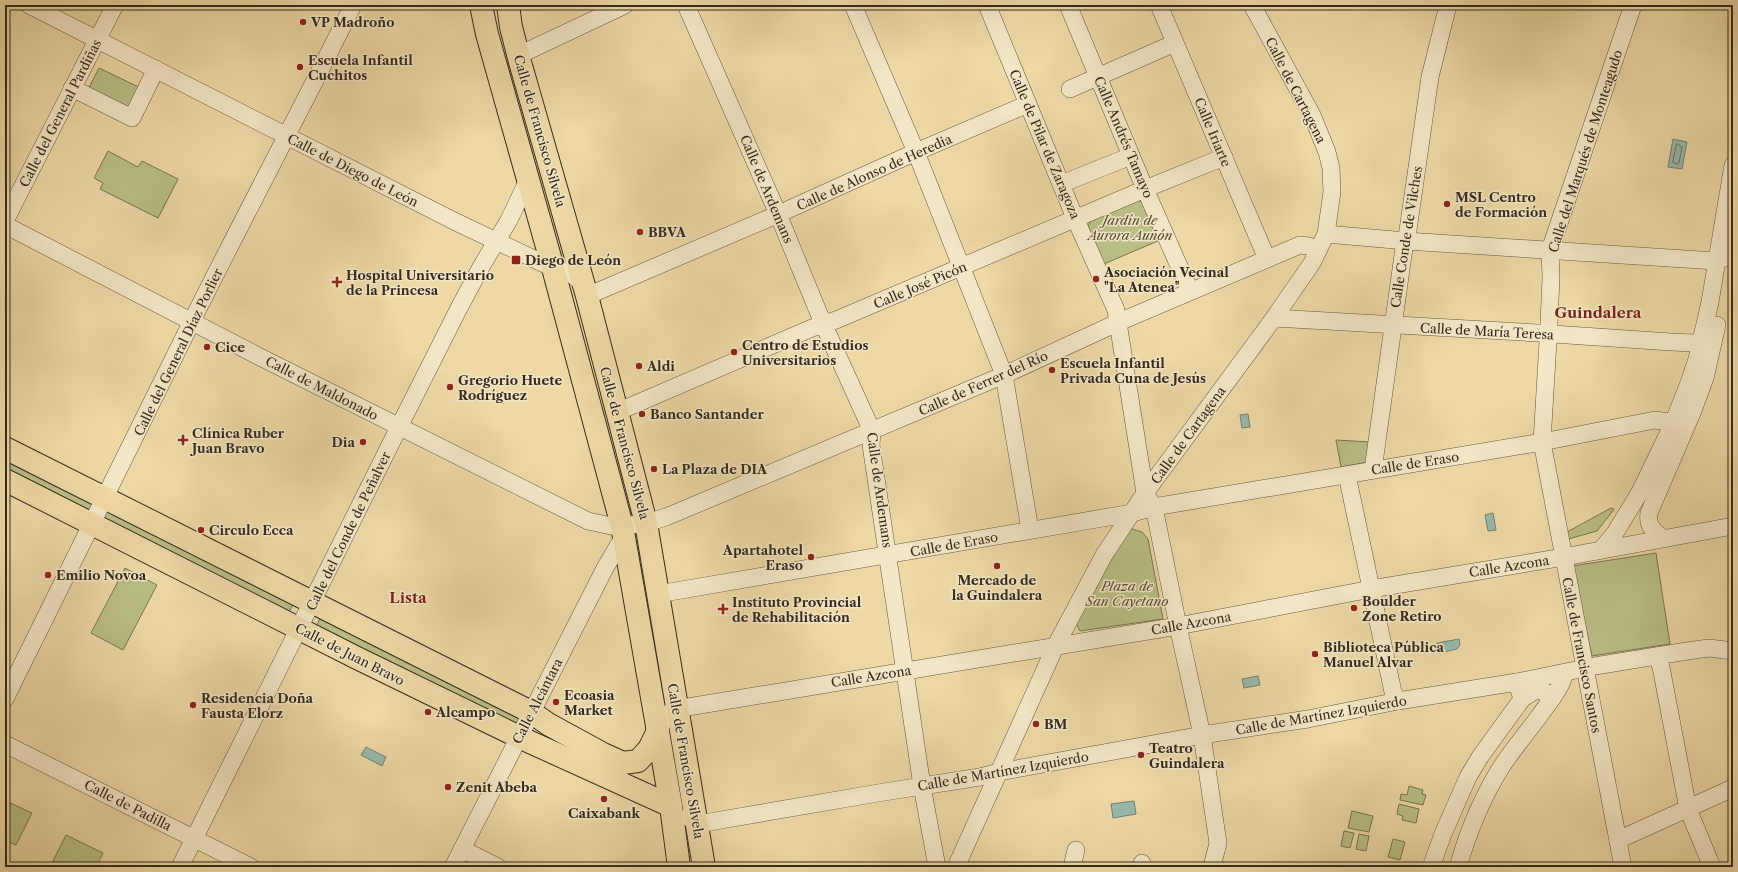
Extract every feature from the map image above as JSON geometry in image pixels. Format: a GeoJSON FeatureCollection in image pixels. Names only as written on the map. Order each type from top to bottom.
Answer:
{"type":"FeatureCollection","features":[{"type":"Feature","properties":{"kind":"main road","name":"Calle de Francisco Silvela"},"geometry":{"type":"LineString","coordinates":[[474,5],[487,34]]}},
{"type":"Feature","properties":{"kind":"main road","name":"Calle de Francisco Silvela"},"geometry":{"type":"LineString","coordinates":[[481,5],[487,34],[553,268],[623,531],[671,806],[679,867]]}},
{"type":"Feature","properties":{"kind":"main road","name":"Calle de Francisco Silvela"},"geometry":{"type":"LineString","coordinates":[[501,5],[511,27],[519,54],[585,290],[646,523],[676,709],[698,824],[704,867]]}},
{"type":"Feature","properties":{"kind":"main road","name":"Calle de Francisco Silvela"},"geometry":{"type":"LineString","coordinates":[[508,5],[511,27]]}},
{"type":"Feature","properties":{"kind":"main road","name":"Calle de Juan Bravo"},"geometry":{"type":"LineString","coordinates":[[5,448],[313,602],[525,725],[671,806]]}},
{"type":"Feature","properties":{"kind":"main road","name":"Calle de Juan Bravo"},"geometry":{"type":"LineString","coordinates":[[5,480],[300,629],[525,725],[548,724],[603,754],[623,763],[638,761],[649,749],[658,731]]}},
{"type":"Feature","properties":{"kind":"street","name":"Calle de Diego de León"},"geometry":{"type":"LineString","coordinates":[[29,5],[456,222],[553,268],[569,272],[585,290]]}},
{"type":"Feature","properties":{"kind":"street","name":"Calle del General Pardiñas"},"geometry":{"type":"LineString","coordinates":[[5,221],[96,39],[115,5]]}},
{"type":"Feature","properties":{"kind":"street","name":"Calle del General Díaz Porlier"},"geometry":{"type":"LineString","coordinates":[[5,699],[192,322],[352,5]]}},
{"type":"Feature","properties":{"kind":"street"},"geometry":{"type":"LineString","coordinates":[[519,54],[625,5]]}},
{"type":"Feature","properties":{"kind":"street","name":"Calle de Ardemans"},"geometry":{"type":"LineString","coordinates":[[686,5],[872,431],[871,445],[889,556],[922,786],[937,867]]}},
{"type":"Feature","properties":{"kind":"street"},"geometry":{"type":"LineString","coordinates":[[853,5],[916,152],[1004,376],[1030,530]]}},
{"type":"Feature","properties":{"kind":"street","name":"Calle de Pilar de Zaragoza"},"geometry":{"type":"LineString","coordinates":[[987,5],[1075,218],[1116,310],[1145,493]]}},
{"type":"Feature","properties":{"kind":"street","name":"Calle Andrés Tamayo"},"geometry":{"type":"LineString","coordinates":[[1068,5],[1145,189],[1190,291]]}},
{"type":"Feature","properties":{"kind":"street","name":"Calle Iriarte"},"geometry":{"type":"LineString","coordinates":[[1160,5],[1267,259]]}},
{"type":"Feature","properties":{"kind":"street","name":"Calle de Cartagena"},"geometry":{"type":"LineString","coordinates":[[956,867],[1056,645],[1104,555],[1145,493],[1274,318],[1312,263],[1326,234],[1332,192],[1331,168],[1327,152],[1312,115],[1252,5]]}},
{"type":"Feature","properties":{"kind":"street","name":"Calle Conde de Vilches"},"geometry":{"type":"LineString","coordinates":[[1373,470],[1430,77],[1448,5]]}},
{"type":"Feature","properties":{"kind":"street","name":"Calle del Marqués de Monteagudo"},"geometry":{"type":"LineString","coordinates":[[1542,442],[1551,277],[1550,250],[1633,5]]}},
{"type":"Feature","properties":{"kind":"street"},"geometry":{"type":"LineString","coordinates":[[1070,89],[1175,43]]}},
{"type":"Feature","properties":{"kind":"street"},"geometry":{"type":"LineString","coordinates":[[72,88],[132,118],[156,69]]}},
{"type":"Feature","properties":{"kind":"street","name":"Calle de Alonso de Heredia"},"geometry":{"type":"LineString","coordinates":[[585,290],[778,214],[1028,104]]}},
{"type":"Feature","properties":{"kind":"street"},"geometry":{"type":"LineString","coordinates":[[1061,184],[1131,156]]}},
{"type":"Feature","properties":{"kind":"street","name":"Calle José Picón"},"geometry":{"type":"LineString","coordinates":[[617,412],[656,394],[1224,157]]}},
{"type":"Feature","properties":{"kind":"street"},"geometry":{"type":"LineString","coordinates":[[1601,550],[1616,533],[1640,492],[1672,426],[1689,383],[1710,302],[1733,165]]}},
{"type":"Feature","properties":{"kind":"street","name":"Calle del Conde de Peñalver"},"geometry":{"type":"LineString","coordinates":[[180,867],[459,308],[496,240],[509,220],[528,180]]}},
{"type":"Feature","properties":{"kind":"street","name":"Calle de Maldonado"},"geometry":{"type":"LineString","coordinates":[[5,225],[192,322],[588,521],[616,527],[623,531],[646,523]]}},
{"type":"Feature","properties":{"kind":"street"},"geometry":{"type":"LineString","coordinates":[[1326,234],[1406,241],[1716,261],[1724,258],[1732,245]]}},
{"type":"Feature","properties":{"kind":"street","name":"Calle de Ferrer del Río"},"geometry":{"type":"LineString","coordinates":[[646,523],[666,517],[1004,376],[1119,322],[1300,245],[1309,246],[1318,250]]}},
{"type":"Feature","properties":{"kind":"street"},"geometry":{"type":"LineString","coordinates":[[1663,538],[1651,528],[1648,517],[1649,512],[1692,413],[1705,378],[1722,304],[1732,245]]}},
{"type":"Feature","properties":{"kind":"street","name":"Calle de María Teresa"},"geometry":{"type":"LineString","coordinates":[[1274,318],[1671,342],[1694,343],[1701,341]]}},
{"type":"Feature","properties":{"kind":"street","name":"Calle de Eraso"},"geometry":{"type":"LineString","coordinates":[[658,594],[889,556],[1132,513],[1154,507],[1542,442],[1656,420],[1669,422],[1672,426]]}},
{"type":"Feature","properties":{"kind":"street","name":"Calle de Francisco Santos"},"geometry":{"type":"LineString","coordinates":[[1542,442],[1623,867]]}},
{"type":"Feature","properties":{"kind":"street"},"geometry":{"type":"LineString","coordinates":[[1347,475],[1393,692],[1398,701]]}},
{"type":"Feature","properties":{"kind":"street"},"geometry":{"type":"LineString","coordinates":[[1145,493],[1154,507],[1202,735],[1218,843],[1212,867]]}},
{"type":"Feature","properties":{"kind":"street","name":"Calle Azcona"},"geometry":{"type":"LineString","coordinates":[[676,709],[1178,626],[1371,589],[1733,526]]}},
{"type":"Feature","properties":{"kind":"street","name":"Calle Alcántara"},"geometry":{"type":"LineString","coordinates":[[453,867],[623,531]]}},
{"type":"Feature","properties":{"kind":"street","name":"Calle de Martínez Izquierdo"},"geometry":{"type":"LineString","coordinates":[[698,824],[980,777],[999,772],[1202,735],[1308,719],[1398,701],[1517,682],[1657,656],[1708,648],[1733,652]]}},
{"type":"Feature","properties":{"kind":"street"},"geometry":{"type":"LineString","coordinates":[[1657,656],[1662,667],[1688,809],[1712,867]]}},
{"type":"Feature","properties":{"kind":"street"},"geometry":{"type":"LineString","coordinates":[[1458,867],[1466,840],[1489,788],[1501,768],[1549,702],[1564,677],[1564,673]]}},
{"type":"Feature","properties":{"kind":"street"},"geometry":{"type":"LineString","coordinates":[[1517,682],[1522,699]]}},
{"type":"Feature","properties":{"kind":"street"},"geometry":{"type":"LineString","coordinates":[[1431,867],[1443,834],[1468,778],[1480,757],[1522,699],[1533,691],[1539,690],[1545,692],[1548,696],[1549,702]]}},
{"type":"Feature","properties":{"kind":"street"},"geometry":{"type":"LineString","coordinates":[[658,731],[666,715],[676,709]]}},
{"type":"Feature","properties":{"kind":"street","name":"Calle de Padilla"},"geometry":{"type":"LineString","coordinates":[[5,744],[251,867]]}},
{"type":"Feature","properties":{"kind":"street"},"geometry":{"type":"LineString","coordinates":[[1618,840],[1733,788]]}},
{"type":"Feature","properties":{"kind":"street","name":"Calle de Juan Bravo"},"geometry":{"type":"LineString","coordinates":[[671,806],[698,824]]}},
{"type":"Feature","properties":{"kind":"street"},"geometry":{"type":"LineString","coordinates":[[462,849],[498,867]]}},
{"type":"Feature","properties":{"kind":"street"},"geometry":{"type":"LineString","coordinates":[[1072,867],[1076,850]]}},
{"type":"Feature","properties":{"kind":"green space"},"geometry":{"type":"Polygon","coordinates":[[[99,68],[147,91],[132,120],[84,97],[99,68]]]}},
{"type":"Feature","properties":{"kind":"green space"},"geometry":{"type":"Polygon","coordinates":[[[108,151],[138,167],[142,161],[178,179],[158,218],[100,189],[103,183],[94,178],[108,151]]]}},
{"type":"Feature","properties":{"kind":"green space","name":"Jardín de Aurora Auñón"},"geometry":{"type":"Polygon","coordinates":[[[1137,200],[1145,203],[1160,240],[1104,264],[1088,226],[1091,220],[1137,200]]]}},
{"type":"Feature","properties":{"kind":"green space"},"geometry":{"type":"Polygon","coordinates":[[[1336,440],[1370,442],[1368,462],[1341,467],[1336,440]]]}},
{"type":"Feature","properties":{"kind":"green space"},"geometry":{"type":"Polygon","coordinates":[[[5,453],[97,499],[88,514],[5,472],[5,453]]]}},
{"type":"Feature","properties":{"kind":"green space"},"geometry":{"type":"Polygon","coordinates":[[[109,505],[296,599],[288,614],[103,520],[109,505]]]}},
{"type":"Feature","properties":{"kind":"green space"},"geometry":{"type":"Polygon","coordinates":[[[1611,508],[1614,509],[1597,531],[1568,539],[1567,532],[1611,508]]]}},
{"type":"Feature","properties":{"kind":"green space","name":"Plaza de San Cayetano"},"geometry":{"type":"Polygon","coordinates":[[[1132,529],[1142,532],[1148,539],[1163,619],[1080,631],[1076,623],[1125,535],[1132,529]]]}},
{"type":"Feature","properties":{"kind":"green space"},"geometry":{"type":"Polygon","coordinates":[[[1656,553],[1670,644],[1592,656],[1572,566],[1656,553]]]}},
{"type":"Feature","properties":{"kind":"green space"},"geometry":{"type":"Polygon","coordinates":[[[125,568],[157,585],[123,650],[91,633],[125,568]]]}},
{"type":"Feature","properties":{"kind":"green space"},"geometry":{"type":"Polygon","coordinates":[[[321,616],[521,715],[515,725],[316,627],[321,616]]]}},
{"type":"Feature","properties":{"kind":"green space"},"geometry":{"type":"Polygon","coordinates":[[[1409,786],[1423,790],[1422,794],[1426,795],[1423,805],[1400,800],[1401,794],[1407,795],[1409,786]]]}},
{"type":"Feature","properties":{"kind":"green space"},"geometry":{"type":"Polygon","coordinates":[[[8,802],[32,813],[16,845],[5,840],[5,808],[8,802]]]}},
{"type":"Feature","properties":{"kind":"green space"},"geometry":{"type":"Polygon","coordinates":[[[1399,804],[1419,809],[1416,823],[1402,820],[1403,816],[1397,814],[1399,804]]]}},
{"type":"Feature","properties":{"kind":"green space"},"geometry":{"type":"Polygon","coordinates":[[[1352,811],[1373,816],[1369,832],[1348,828],[1352,811]]]}},
{"type":"Feature","properties":{"kind":"green space"},"geometry":{"type":"Polygon","coordinates":[[[1344,831],[1354,833],[1350,848],[1341,846],[1344,831]]]}},
{"type":"Feature","properties":{"kind":"green space"},"geometry":{"type":"Polygon","coordinates":[[[1359,834],[1369,836],[1366,851],[1356,849],[1359,834]]]}},
{"type":"Feature","properties":{"kind":"green space"},"geometry":{"type":"Polygon","coordinates":[[[66,835],[103,853],[96,867],[50,867],[66,835]]]}},
{"type":"Feature","properties":{"kind":"green space"},"geometry":{"type":"Polygon","coordinates":[[[1393,839],[1405,842],[1400,860],[1388,857],[1393,839]]]}},
{"type":"Feature","properties":{"kind":"water"},"geometry":{"type":"Polygon","coordinates":[[[1673,139],[1687,142],[1682,169],[1668,167],[1673,139]]]}},
{"type":"Feature","properties":{"kind":"water"},"geometry":{"type":"Polygon","coordinates":[[[1248,414],[1250,427],[1242,428],[1240,415],[1248,414]]]}},
{"type":"Feature","properties":{"kind":"water"},"geometry":{"type":"Polygon","coordinates":[[[1493,513],[1496,530],[1488,531],[1485,515],[1493,513]]]}},
{"type":"Feature","properties":{"kind":"water"},"geometry":{"type":"Polygon","coordinates":[[[1459,639],[1460,645],[1457,649],[1439,653],[1437,643],[1459,639]]]}},
{"type":"Feature","properties":{"kind":"water"},"geometry":{"type":"Polygon","coordinates":[[[1258,676],[1260,685],[1244,688],[1242,679],[1258,676]]]}},
{"type":"Feature","properties":{"kind":"water"},"geometry":{"type":"Polygon","coordinates":[[[366,747],[386,757],[382,766],[361,755],[366,747]]]}},
{"type":"Feature","properties":{"kind":"water"},"geometry":{"type":"Polygon","coordinates":[[[1134,801],[1136,814],[1113,818],[1111,804],[1134,801]]]}},
{"type":"Feature","properties":{"kind":"place","name":"VP Madroño"},"geometry":{"type":"Point","coordinates":[303,22]}},
{"type":"Feature","properties":{"kind":"place","name":"Escuela Infantil Cuchitos"},"geometry":{"type":"Point","coordinates":[300,67]}},
{"type":"Feature","properties":{"kind":"place","name":"MSL Centro de Formación"},"geometry":{"type":"Point","coordinates":[1447,204]}},
{"type":"Feature","properties":{"kind":"place","name":"BBVA"},"geometry":{"type":"Point","coordinates":[640,232]}},
{"type":"Feature","properties":{"kind":"place","name":"Diego de León"},"geometry":{"type":"Point","coordinates":[516,260]}},
{"type":"Feature","properties":{"kind":"place","name":"Asociación Vecinal \"La Atenea\""},"geometry":{"type":"Point","coordinates":[1096,279]}},
{"type":"Feature","properties":{"kind":"place","name":"Hospital Universitario de la Princesa"},"geometry":{"type":"Point","coordinates":[337,282]}},
{"type":"Feature","properties":{"kind":"place","name":"Cice"},"geometry":{"type":"Point","coordinates":[207,347]}},
{"type":"Feature","properties":{"kind":"place","name":"Centro de Estudios Universitarios"},"geometry":{"type":"Point","coordinates":[734,352]}},
{"type":"Feature","properties":{"kind":"place","name":"Aldi"},"geometry":{"type":"Point","coordinates":[639,366]}},
{"type":"Feature","properties":{"kind":"place","name":"Escuela Infantil Privada Cuna de Jesús"},"geometry":{"type":"Point","coordinates":[1052,370]}},
{"type":"Feature","properties":{"kind":"place","name":"Gregorio Huete Rodríguez"},"geometry":{"type":"Point","coordinates":[450,387]}},
{"type":"Feature","properties":{"kind":"place","name":"Banco Santander"},"geometry":{"type":"Point","coordinates":[642,414]}},
{"type":"Feature","properties":{"kind":"place","name":"Clínica Ruber Juan Bravo"},"geometry":{"type":"Point","coordinates":[183,440]}},
{"type":"Feature","properties":{"kind":"place","name":"Dia"},"geometry":{"type":"Point","coordinates":[363,442]}},
{"type":"Feature","properties":{"kind":"place","name":"La Plaza de DIA"},"geometry":{"type":"Point","coordinates":[654,469]}},
{"type":"Feature","properties":{"kind":"place","name":"Circulo Ecca"},"geometry":{"type":"Point","coordinates":[201,530]}},
{"type":"Feature","properties":{"kind":"place","name":"Apartahotel Eraso"},"geometry":{"type":"Point","coordinates":[811,557]}},
{"type":"Feature","properties":{"kind":"place","name":"Mercado de la Guindalera"},"geometry":{"type":"Point","coordinates":[997,566]}},
{"type":"Feature","properties":{"kind":"place","name":"Emilio Novoa"},"geometry":{"type":"Point","coordinates":[48,575]}},
{"type":"Feature","properties":{"kind":"place","name":"Boulder Zone Retiro"},"geometry":{"type":"Point","coordinates":[1354,608]}},
{"type":"Feature","properties":{"kind":"place","name":"Instituto Provincial de Rehabilitación"},"geometry":{"type":"Point","coordinates":[723,609]}},
{"type":"Feature","properties":{"kind":"place","name":"Biblioteca Pública Manuel Alvar"},"geometry":{"type":"Point","coordinates":[1315,654]}},
{"type":"Feature","properties":{"kind":"place","name":"Ecoasia Market"},"geometry":{"type":"Point","coordinates":[556,702]}},
{"type":"Feature","properties":{"kind":"place","name":"Residencia Doña Fausta Elorz"},"geometry":{"type":"Point","coordinates":[193,705]}},
{"type":"Feature","properties":{"kind":"place","name":"Alcampo"},"geometry":{"type":"Point","coordinates":[428,712]}},
{"type":"Feature","properties":{"kind":"place","name":"BM"},"geometry":{"type":"Point","coordinates":[1036,724]}},
{"type":"Feature","properties":{"kind":"place","name":"Teatro Guindalera"},"geometry":{"type":"Point","coordinates":[1141,755]}},
{"type":"Feature","properties":{"kind":"place","name":"Zenit Abeba"},"geometry":{"type":"Point","coordinates":[448,787]}},
{"type":"Feature","properties":{"kind":"place","name":"Caixabank"},"geometry":{"type":"Point","coordinates":[604,799]}},
{"type":"Feature","properties":{"kind":"district","name":"Guindalera"},"geometry":{"type":"Point","coordinates":[1598,313]}},
{"type":"Feature","properties":{"kind":"district","name":"Lista"},"geometry":{"type":"Point","coordinates":[408,598]}}]}
